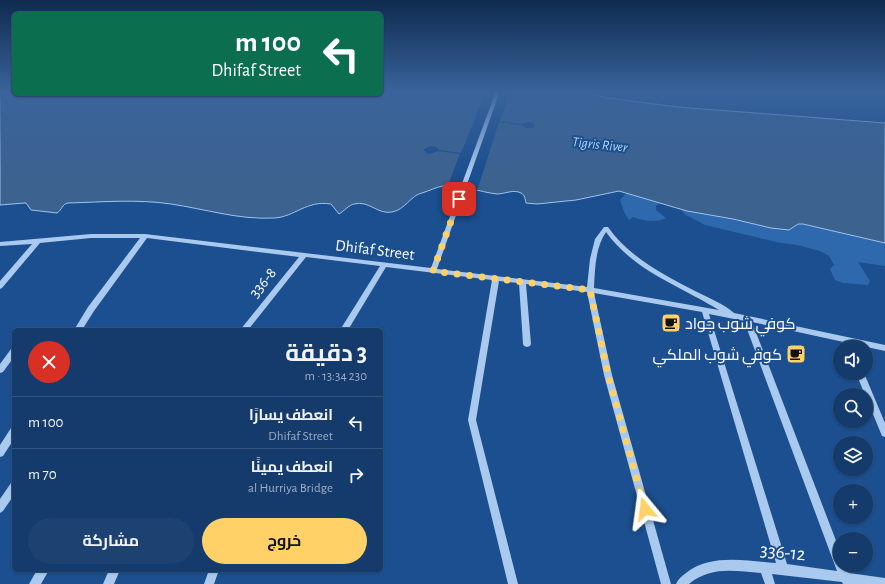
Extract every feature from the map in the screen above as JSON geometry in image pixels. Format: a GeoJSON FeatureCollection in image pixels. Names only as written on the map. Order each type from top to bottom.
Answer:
{"type":"FeatureCollection","features":[{"type":"Feature","properties":{"kind":"street"},"geometry":{"type":"LineString","coordinates":[[433,271],[488,118]]}},
{"type":"Feature","properties":{"kind":"street"},"geometry":{"type":"LineString","coordinates":[[666,584],[608,375],[590,290],[593,260],[598,239],[606,228],[620,245],[641,263],[662,276],[714,302],[735,316]]}},
{"type":"Feature","properties":{"kind":"street","name":"Dhifaf Street"},"geometry":{"type":"LineString","coordinates":[[0,244],[37,242],[97,235],[119,234],[145,236],[590,290],[747,318],[885,348]]}},
{"type":"Feature","properties":{"kind":"street"},"geometry":{"type":"LineString","coordinates":[[79,328],[145,236]]}},
{"type":"Feature","properties":{"kind":"street"},"geometry":{"type":"LineString","coordinates":[[0,286],[37,242]]}},
{"type":"Feature","properties":{"kind":"street","name":"336-8"},"geometry":{"type":"LineString","coordinates":[[246,328],[304,255]]}},
{"type":"Feature","properties":{"kind":"street"},"geometry":{"type":"LineString","coordinates":[[345,328],[384,265]]}},
{"type":"Feature","properties":{"kind":"street"},"geometry":{"type":"LineString","coordinates":[[496,278],[472,420],[513,584]]}},
{"type":"Feature","properties":{"kind":"street"},"geometry":{"type":"LineString","coordinates":[[522,281],[527,344]]}},
{"type":"Feature","properties":{"kind":"street"},"geometry":{"type":"LineString","coordinates":[[705,311],[784,569]]}},
{"type":"Feature","properties":{"kind":"street"},"geometry":{"type":"LineString","coordinates":[[747,318],[833,546]]}},
{"type":"Feature","properties":{"kind":"street"},"geometry":{"type":"LineString","coordinates":[[0,370],[12,354]]}},
{"type":"Feature","properties":{"kind":"street"},"geometry":{"type":"LineString","coordinates":[[863,380],[885,433]]}},
{"type":"Feature","properties":{"kind":"street"},"geometry":{"type":"LineString","coordinates":[[0,453],[12,434]]}},
{"type":"Feature","properties":{"kind":"street"},"geometry":{"type":"LineString","coordinates":[[0,508],[12,489]]}},
{"type":"Feature","properties":{"kind":"street","name":"336-12"},"geometry":{"type":"LineString","coordinates":[[681,584],[692,574],[706,568],[720,565],[784,569],[846,580],[885,583]]}},
{"type":"Feature","properties":{"kind":"street"},"geometry":{"type":"LineString","coordinates":[[764,567],[770,584]]}},
{"type":"Feature","properties":{"kind":"street"},"geometry":{"type":"LineString","coordinates":[[34,584],[43,572]]}},
{"type":"Feature","properties":{"kind":"street"},"geometry":{"type":"LineString","coordinates":[[108,584],[114,572]]}},
{"type":"Feature","properties":{"kind":"street"},"geometry":{"type":"LineString","coordinates":[[209,584],[213,572]]}},
{"type":"Feature","properties":{"kind":"shaded area"},"geometry":{"type":"Polygon","coordinates":[[[627,192],[660,203],[656,206],[656,210],[666,218],[659,221],[650,221],[633,217],[629,220],[620,200],[627,192]]]}},
{"type":"Feature","properties":{"kind":"shaded area"},"geometry":{"type":"Polygon","coordinates":[[[744,206],[885,243],[885,266],[858,262],[870,281],[868,285],[843,283],[835,280],[830,269],[834,265],[829,256],[820,251],[705,225],[686,215],[680,209],[687,211],[744,206]]]}},
{"type":"Feature","properties":{"kind":"water","name":"Tigris River"},"geometry":{"type":"Polygon","coordinates":[[[0,118],[824,118],[885,123],[885,243],[803,224],[798,224],[789,230],[771,228],[733,219],[687,211],[619,191],[576,200],[537,204],[526,203],[525,197],[518,192],[497,194],[463,187],[443,186],[418,194],[397,211],[392,212],[382,211],[359,203],[350,206],[339,214],[331,204],[322,203],[314,204],[288,215],[274,218],[235,216],[158,202],[120,201],[68,203],[64,205],[57,213],[31,210],[26,203],[0,205],[0,118]]]}},
{"type":"Feature","properties":{"kind":"pier"},"geometry":{"type":"Polygon","coordinates":[[[475,118],[501,118],[500,121],[521,124],[528,122],[533,123],[535,126],[532,128],[526,128],[521,125],[499,122],[477,191],[464,191],[447,188],[460,154],[438,151],[430,154],[425,152],[424,149],[431,146],[436,147],[439,150],[461,153],[475,118]]]}},
{"type":"Feature","properties":{"kind":"place","name":"كوفي شوب جواد"},"geometry":{"type":"Point","coordinates":[671,323]}},
{"type":"Feature","properties":{"kind":"place","name":"كوفي شوب الملكي"},"geometry":{"type":"Point","coordinates":[796,354]}},
{"type":"Feature","properties":{"kind":"route"},"geometry":{"type":"LineString","coordinates":[[459,199],[433,271],[590,290],[608,375],[645,509]]}}]}
